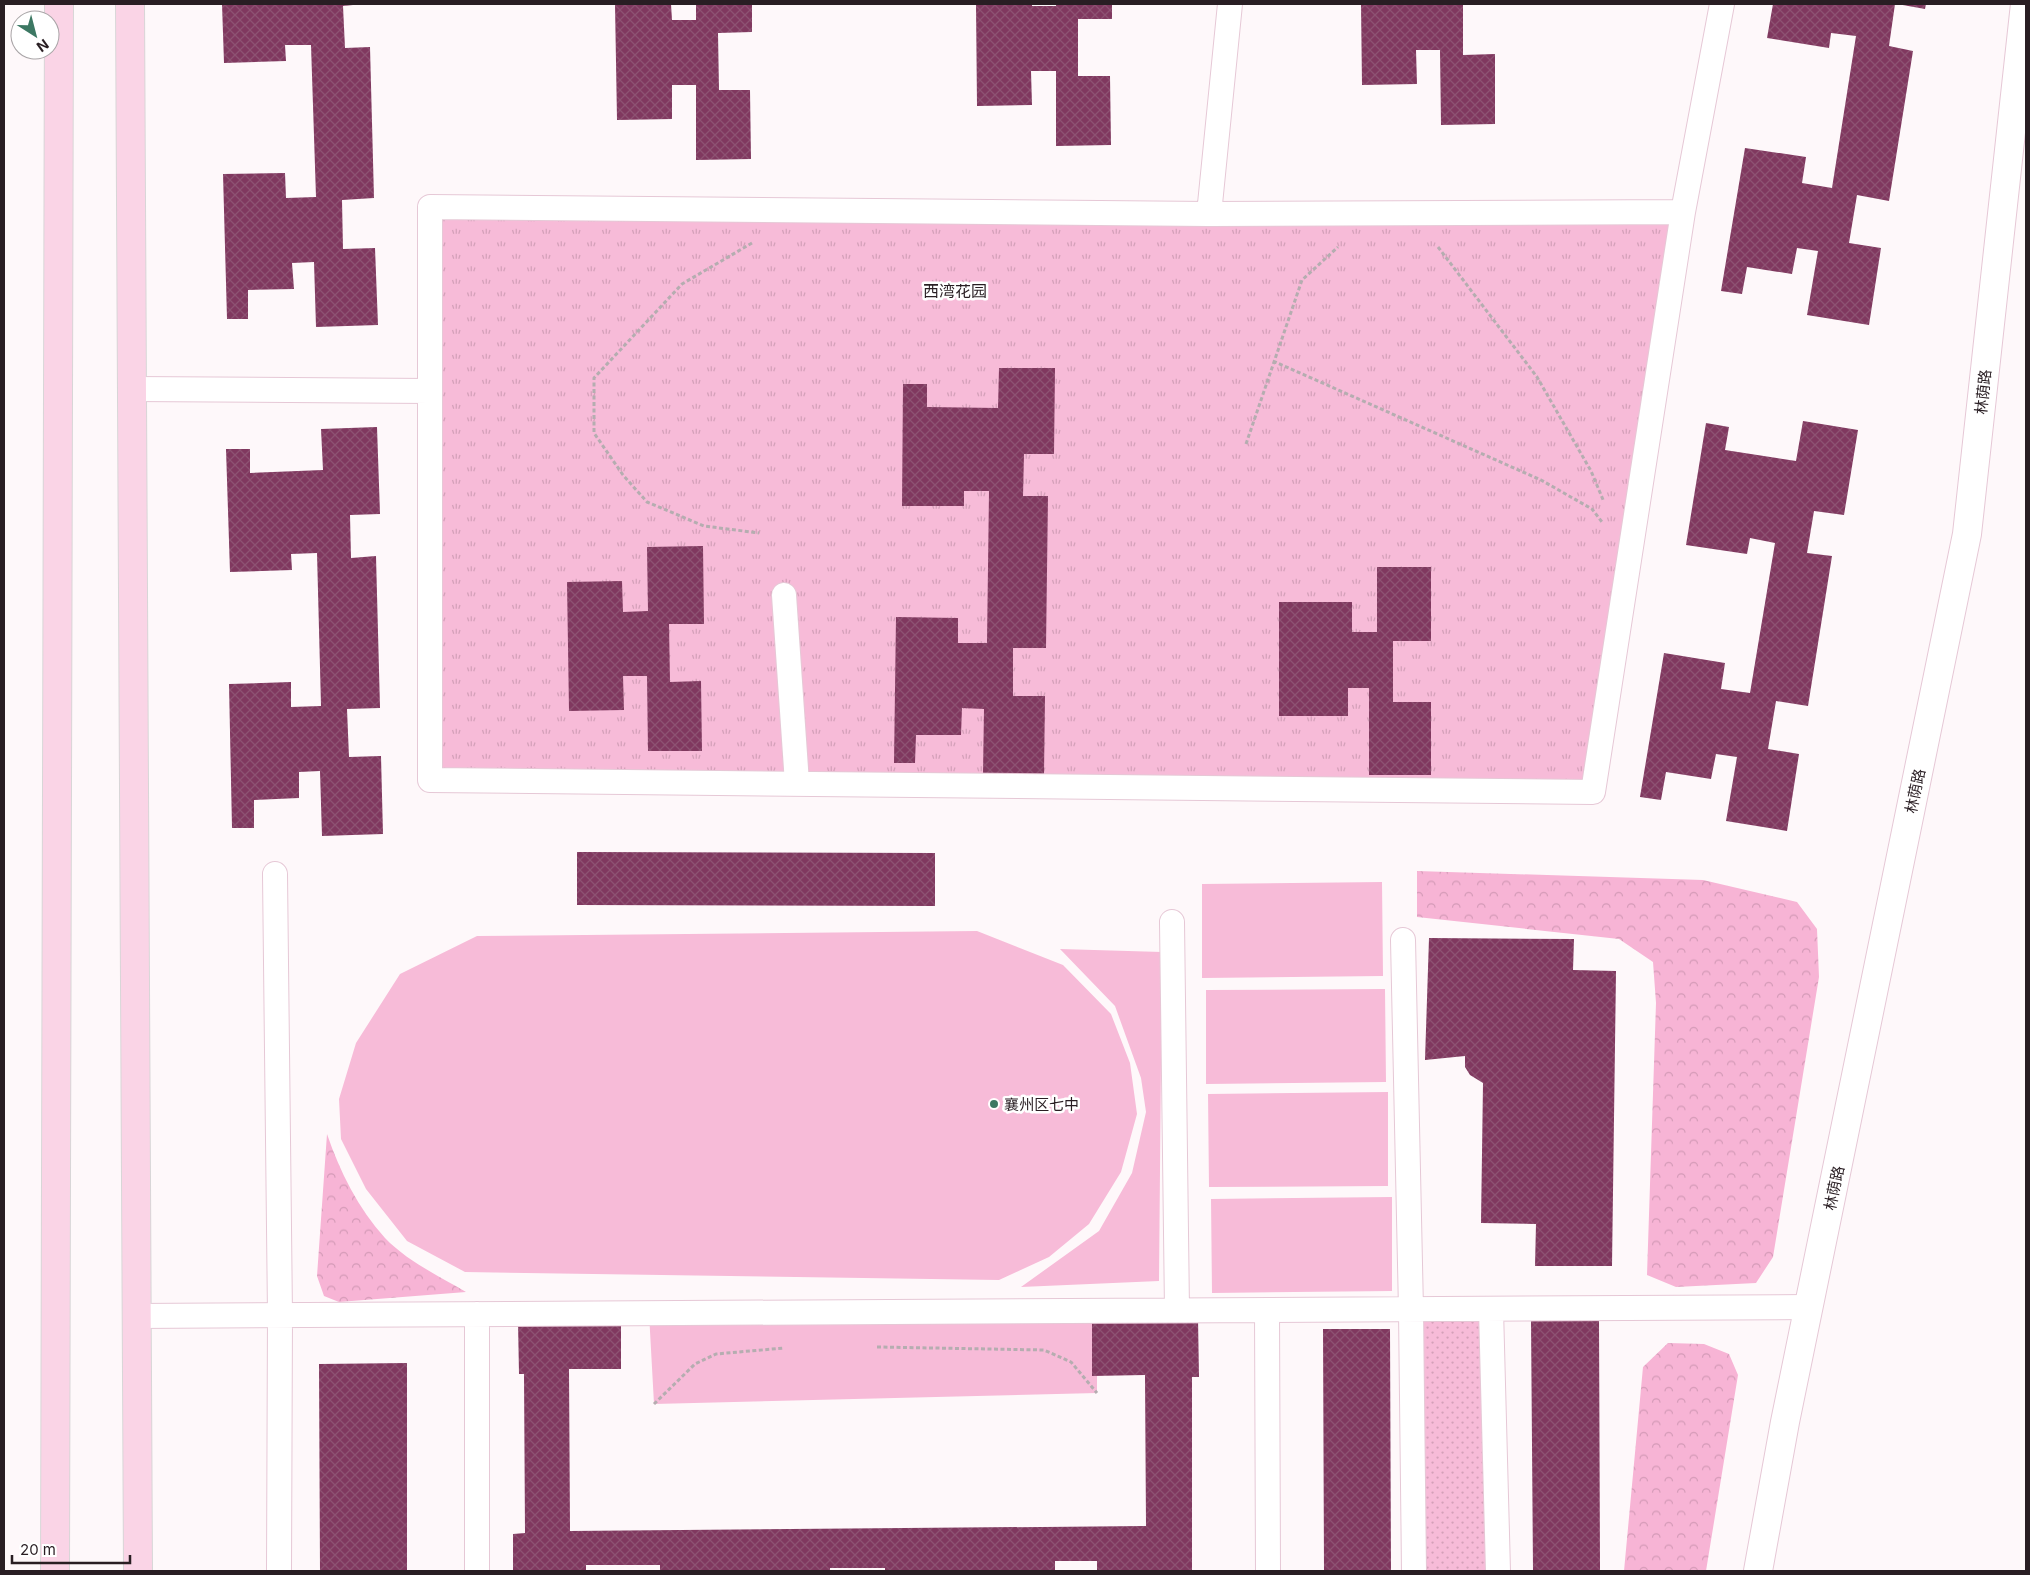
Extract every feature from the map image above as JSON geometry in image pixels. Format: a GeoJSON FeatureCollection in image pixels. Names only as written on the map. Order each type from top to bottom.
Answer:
{"type":"FeatureCollection","features":[{"type":"Feature","properties":{"kind":"main road"},"geometry":{"type":"LineString","coordinates":[[55,1571],[59,4]]}},
{"type":"Feature","properties":{"kind":"main road"},"geometry":{"type":"LineString","coordinates":[[130,4],[138,1571]]}},
{"type":"Feature","properties":{"kind":"street","name":"林荫路"},"geometry":{"type":"LineString","coordinates":[[1758,1571],[1785,1422],[1967,534],[2025,4]]}},
{"type":"Feature","properties":{"kind":"lane"},"geometry":{"type":"LineString","coordinates":[[1209,214],[1230,4]]}},
{"type":"Feature","properties":{"kind":"lane"},"geometry":{"type":"LineString","coordinates":[[1684,212],[1209,214],[430,207],[430,780],[1593,792],[1684,212],[1722,4]]}},
{"type":"Feature","properties":{"kind":"lane"},"geometry":{"type":"LineString","coordinates":[[132,389],[430,391]]}},
{"type":"Feature","properties":{"kind":"lane"},"geometry":{"type":"LineString","coordinates":[[784,595],[797,784]]}},
{"type":"Feature","properties":{"kind":"lane"},"geometry":{"type":"LineString","coordinates":[[275,874],[280,1315],[279,1571]]}},
{"type":"Feature","properties":{"kind":"lane"},"geometry":{"type":"LineString","coordinates":[[1172,922],[1177,1310]]}},
{"type":"Feature","properties":{"kind":"lane"},"geometry":{"type":"LineString","coordinates":[[1403,940],[1411,1310],[1414,1571]]}},
{"type":"Feature","properties":{"kind":"lane"},"geometry":{"type":"LineString","coordinates":[[136,1316],[1809,1307]]}},
{"type":"Feature","properties":{"kind":"lane"},"geometry":{"type":"LineString","coordinates":[[1491,1309],[1498,1571]]}},
{"type":"Feature","properties":{"kind":"lane"},"geometry":{"type":"LineString","coordinates":[[1267,1310],[1268,1571]]}},
{"type":"Feature","properties":{"kind":"lane"},"geometry":{"type":"LineString","coordinates":[[477,1314],[477,1571]]}},
{"type":"Feature","properties":{"kind":"path"},"geometry":{"type":"LineString","coordinates":[[758,533],[704,526],[647,502],[623,475],[594,433],[594,378],[682,284],[786,225],[802,210]]}},
{"type":"Feature","properties":{"kind":"path"},"geometry":{"type":"LineString","coordinates":[[1436,244],[1537,377],[1591,471],[1606,506]]}},
{"type":"Feature","properties":{"kind":"path"},"geometry":{"type":"LineString","coordinates":[[1246,444],[1302,280],[1338,247]]}},
{"type":"Feature","properties":{"kind":"path"},"geometry":{"type":"LineString","coordinates":[[1273,361],[1541,480],[1592,509],[1629,559]]}},
{"type":"Feature","properties":{"kind":"path"},"geometry":{"type":"LineString","coordinates":[[654,1404],[695,1364],[716,1354],[792,1347]]}},
{"type":"Feature","properties":{"kind":"path"},"geometry":{"type":"LineString","coordinates":[[868,1347],[1044,1350],[1071,1362],[1098,1392]]}},
{"type":"Feature","properties":{"kind":"green space"},"geometry":{"type":"Polygon","coordinates":[[[430,207],[1683,212],[1593,792],[430,780],[430,207]]]}},
{"type":"Feature","properties":{"kind":"green space"},"geometry":{"type":"Polygon","coordinates":[[[1417,871],[1703,880],[1797,902],[1817,929],[1819,977],[1773,1257],[1756,1283],[1676,1287],[1647,1275],[1656,1003],[1653,962],[1619,939],[1417,917],[1417,871]]]}},
{"type":"Feature","properties":{"kind":"green space"},"geometry":{"type":"Polygon","coordinates":[[[1382,882],[1383,976],[1202,978],[1202,884],[1382,882]]]}},
{"type":"Feature","properties":{"kind":"green space"},"geometry":{"type":"Polygon","coordinates":[[[977,931],[1063,965],[1111,1014],[1130,1063],[1137,1114],[1121,1172],[1089,1224],[1049,1257],[999,1280],[465,1272],[407,1241],[366,1189],[341,1139],[339,1099],[356,1043],[400,974],[477,936],[977,931]]]}},
{"type":"Feature","properties":{"kind":"green space"},"geometry":{"type":"Polygon","coordinates":[[[1060,949],[1162,952],[1159,1281],[1021,1287],[1099,1231],[1132,1173],[1146,1112],[1141,1078],[1115,1006],[1060,949]]]}},
{"type":"Feature","properties":{"kind":"green space"},"geometry":{"type":"Polygon","coordinates":[[[1385,989],[1386,1082],[1206,1084],[1206,990],[1385,989]]]}},
{"type":"Feature","properties":{"kind":"green space"},"geometry":{"type":"Polygon","coordinates":[[[1388,1092],[1388,1186],[1209,1187],[1208,1094],[1388,1092]]]}},
{"type":"Feature","properties":{"kind":"green space"},"geometry":{"type":"Polygon","coordinates":[[[327,1134],[338,1162],[358,1202],[385,1238],[413,1261],[466,1292],[339,1302],[324,1296],[317,1276],[327,1134]]]}},
{"type":"Feature","properties":{"kind":"green space"},"geometry":{"type":"Polygon","coordinates":[[[1392,1197],[1392,1291],[1212,1293],[1211,1199],[1392,1197]]]}},
{"type":"Feature","properties":{"kind":"green space"},"geometry":{"type":"Polygon","coordinates":[[[1097,1309],[1097,1393],[654,1404],[649,1313],[1097,1309]]]}},
{"type":"Feature","properties":{"kind":"green space"},"geometry":{"type":"Polygon","coordinates":[[[1491,1309],[1498,1571],[1414,1571],[1411,1310],[1491,1309]]]}},
{"type":"Feature","properties":{"kind":"green space"},"geometry":{"type":"Polygon","coordinates":[[[1668,1343],[1704,1344],[1729,1354],[1738,1375],[1706,1571],[1624,1571],[1643,1367],[1668,1343]]]}},
{"type":"Feature","properties":{"kind":"building"},"geometry":{"type":"Polygon","coordinates":[[[222,4],[353,4],[343,6],[345,48],[370,47],[374,198],[342,200],[343,249],[375,248],[378,325],[316,327],[314,262],[292,263],[294,289],[248,290],[248,319],[227,319],[223,174],[285,173],[286,198],[316,197],[311,45],[285,45],[286,61],[224,63],[222,4]]]}},
{"type":"Feature","properties":{"kind":"building"},"geometry":{"type":"Polygon","coordinates":[[[615,4],[671,4],[672,20],[696,20],[696,4],[752,4],[752,32],[718,33],[719,90],[750,90],[751,159],[696,160],[696,85],[672,85],[672,119],[617,120],[615,4]]]}},
{"type":"Feature","properties":{"kind":"building"},"geometry":{"type":"Polygon","coordinates":[[[976,4],[1056,6],[1056,4],[1112,4],[1112,19],[1078,19],[1078,76],[1110,76],[1111,145],[1056,146],[1056,71],[1031,71],[1032,105],[977,106],[976,4]]]}},
{"type":"Feature","properties":{"kind":"building"},"geometry":{"type":"Polygon","coordinates":[[[1361,4],[1463,4],[1463,55],[1495,54],[1495,124],[1441,125],[1440,50],[1416,50],[1417,84],[1362,85],[1361,4]]]}},
{"type":"Feature","properties":{"kind":"building"},"geometry":{"type":"Polygon","coordinates":[[[1773,4],[1895,4],[1889,46],[1913,51],[1889,201],[1857,195],[1849,243],[1881,248],[1869,325],[1807,315],[1818,251],[1797,248],[1792,274],[1747,267],[1742,294],[1721,291],[1745,148],[1806,157],[1802,183],[1832,188],[1856,36],[1831,33],[1829,48],[1767,38],[1773,4]]]}},
{"type":"Feature","properties":{"kind":"building"},"geometry":{"type":"Polygon","coordinates":[[[1897,4],[1926,4],[1925,9],[1897,4]]]}},
{"type":"Feature","properties":{"kind":"building"},"geometry":{"type":"Polygon","coordinates":[[[999,368],[1055,368],[1054,454],[1024,454],[1023,496],[1048,496],[1046,648],[1013,648],[1013,696],[1045,696],[1044,774],[983,774],[984,709],[962,708],[961,735],[916,735],[915,763],[894,763],[896,617],[958,618],[958,643],[987,643],[989,491],[964,491],[964,506],[902,506],[903,384],[927,384],[927,407],[998,408],[999,368]]]}},
{"type":"Feature","properties":{"kind":"building"},"geometry":{"type":"Polygon","coordinates":[[[1803,421],[1858,430],[1844,515],[1814,511],[1807,553],[1832,556],[1808,706],[1776,701],[1768,749],[1799,754],[1787,831],[1726,821],[1737,757],[1716,754],[1711,779],[1666,772],[1661,800],[1640,797],[1664,653],[1725,663],[1721,689],[1750,693],[1775,543],[1750,538],[1747,554],[1686,545],[1706,423],[1729,427],[1725,450],[1796,461],[1803,421]]]}},
{"type":"Feature","properties":{"kind":"building"},"geometry":{"type":"Polygon","coordinates":[[[377,427],[380,514],[350,515],[351,558],[376,556],[380,708],[347,709],[349,757],[381,756],[383,834],[322,836],[320,771],[299,772],[299,798],[254,800],[254,828],[232,828],[229,684],[291,682],[291,707],[321,706],[317,553],[291,554],[292,570],[230,572],[226,449],[250,449],[250,473],[323,470],[321,429],[377,427]]]}},
{"type":"Feature","properties":{"kind":"building"},"geometry":{"type":"Polygon","coordinates":[[[703,546],[704,624],[669,624],[670,682],[701,681],[702,751],[648,751],[647,676],[623,676],[624,710],[569,711],[567,582],[622,581],[623,612],[648,611],[647,547],[703,546]]]}},
{"type":"Feature","properties":{"kind":"building"},"geometry":{"type":"Polygon","coordinates":[[[1377,567],[1431,567],[1431,641],[1393,641],[1393,702],[1431,702],[1431,775],[1369,775],[1369,688],[1348,688],[1348,716],[1279,716],[1279,602],[1352,602],[1352,632],[1377,632],[1377,567]]]}},
{"type":"Feature","properties":{"kind":"building"},"geometry":{"type":"Polygon","coordinates":[[[577,852],[935,853],[935,906],[577,905],[577,852]]]}},
{"type":"Feature","properties":{"kind":"building"},"geometry":{"type":"Polygon","coordinates":[[[1429,938],[1574,939],[1573,970],[1616,971],[1612,1266],[1535,1266],[1536,1224],[1481,1223],[1483,1083],[1470,1075],[1465,1067],[1465,1056],[1425,1060],[1429,938]]]}},
{"type":"Feature","properties":{"kind":"building"},"geometry":{"type":"Polygon","coordinates":[[[1092,1318],[1198,1318],[1199,1377],[1192,1377],[1192,1571],[1097,1571],[1097,1561],[1055,1561],[1055,1571],[885,1571],[885,1568],[830,1568],[830,1571],[660,1571],[660,1565],[586,1565],[586,1571],[513,1571],[513,1534],[525,1533],[524,1374],[519,1374],[518,1322],[621,1322],[621,1369],[569,1369],[570,1531],[1146,1526],[1145,1375],[1092,1376],[1092,1318]]]}},
{"type":"Feature","properties":{"kind":"building"},"geometry":{"type":"Polygon","coordinates":[[[1599,1318],[1600,1571],[1533,1571],[1531,1319],[1599,1318]]]}},
{"type":"Feature","properties":{"kind":"building"},"geometry":{"type":"Polygon","coordinates":[[[1323,1329],[1390,1329],[1391,1571],[1324,1571],[1323,1329]]]}},
{"type":"Feature","properties":{"kind":"building"},"geometry":{"type":"Polygon","coordinates":[[[407,1363],[407,1571],[320,1571],[319,1364],[407,1363]]]}},
{"type":"Feature","properties":{"kind":"place","name":"襄州区七中"},"geometry":{"type":"Point","coordinates":[994,1104]}},
{"type":"Feature","properties":{"kind":"district","name":"西湾花园"},"geometry":{"type":"Point","coordinates":[955,291]}}]}
